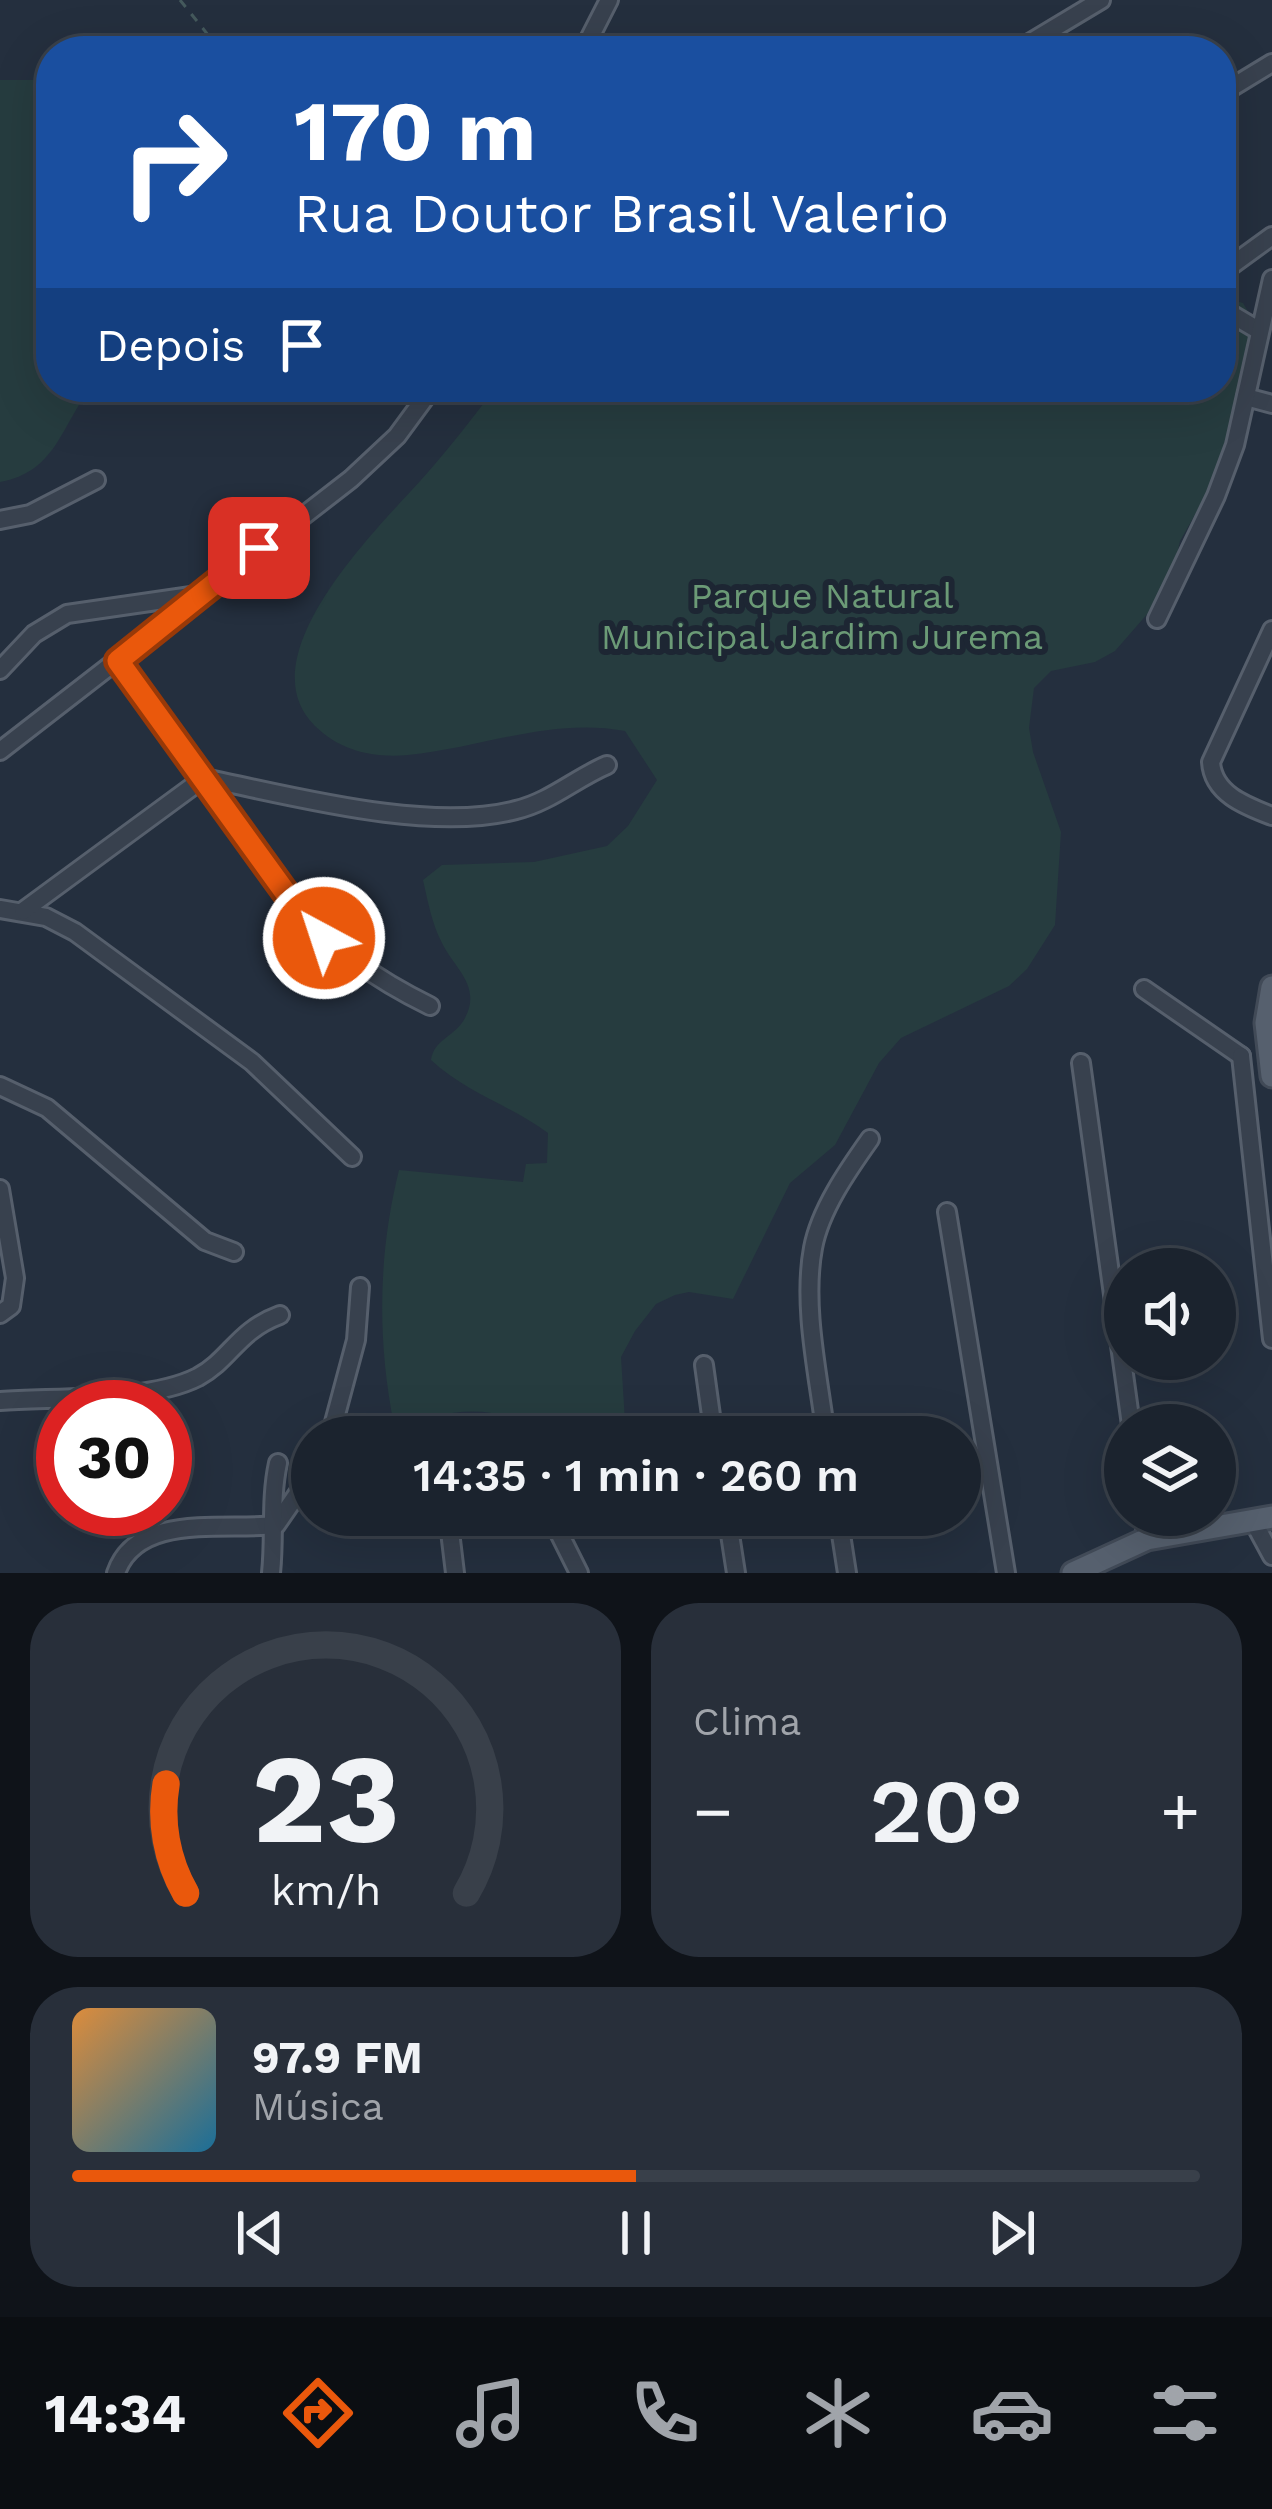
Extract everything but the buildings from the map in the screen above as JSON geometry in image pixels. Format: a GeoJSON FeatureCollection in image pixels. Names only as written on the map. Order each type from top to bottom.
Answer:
{"type":"FeatureCollection","features":[{"type":"Feature","properties":{"kind":"main road"},"geometry":{"type":"LineString","coordinates":[[1272,987],[1266,1050],[1272,1076]]}},
{"type":"Feature","properties":{"kind":"main road"},"geometry":{"type":"LineString","coordinates":[[1073,1573],[1147,1539],[1262,1518]]}},
{"type":"Feature","properties":{"kind":"street"},"geometry":{"type":"LineString","coordinates":[[591,36],[609,0]]}},
{"type":"Feature","properties":{"kind":"street"},"geometry":{"type":"LineString","coordinates":[[1041,36],[1101,0]]}},
{"type":"Feature","properties":{"kind":"street"},"geometry":{"type":"LineString","coordinates":[[1236,85],[1272,63]]}},
{"type":"Feature","properties":{"kind":"street"},"geometry":{"type":"LineString","coordinates":[[1236,262],[1272,236]]}},
{"type":"Feature","properties":{"kind":"street"},"geometry":{"type":"LineString","coordinates":[[1157,619],[1216,496],[1246,398],[1272,278]]}},
{"type":"Feature","properties":{"kind":"street"},"geometry":{"type":"LineString","coordinates":[[1236,317],[1258,330]]}},
{"type":"Feature","properties":{"kind":"street"},"geometry":{"type":"LineString","coordinates":[[1246,398],[1272,404]]}},
{"type":"Feature","properties":{"kind":"street"},"geometry":{"type":"LineString","coordinates":[[0,751],[352,478],[397,436],[421,402]]}},
{"type":"Feature","properties":{"kind":"street"},"geometry":{"type":"LineString","coordinates":[[0,520],[30,514],[96,480]]}},
{"type":"Feature","properties":{"kind":"street"},"geometry":{"type":"LineString","coordinates":[[0,670],[34,634],[67,614],[198,595]]}},
{"type":"Feature","properties":{"kind":"street"},"geometry":{"type":"LineString","coordinates":[[1272,630],[1211,762],[1219,786],[1246,806],[1272,816]]}},
{"type":"Feature","properties":{"kind":"street"},"geometry":{"type":"LineString","coordinates":[[118,661],[324,938],[382,982],[430,1006]]}},
{"type":"Feature","properties":{"kind":"street"},"geometry":{"type":"LineString","coordinates":[[23,911],[204,778],[340,804],[459,818],[518,810],[550,798],[607,765]]}},
{"type":"Feature","properties":{"kind":"street"},"geometry":{"type":"LineString","coordinates":[[0,909],[23,911],[75,932],[233,1048],[317,1119],[352,1157]]}},
{"type":"Feature","properties":{"kind":"street"},"geometry":{"type":"LineString","coordinates":[[1144,989],[1241,1056],[1266,1050]]}},
{"type":"Feature","properties":{"kind":"street"},"geometry":{"type":"LineString","coordinates":[[1241,1056],[1272,1339]]}},
{"type":"Feature","properties":{"kind":"street"},"geometry":{"type":"LineString","coordinates":[[1081,1063],[1128,1404]]}},
{"type":"Feature","properties":{"kind":"street"},"geometry":{"type":"LineString","coordinates":[[0,1086],[47,1108],[205,1241],[234,1252]]}},
{"type":"Feature","properties":{"kind":"street"},"geometry":{"type":"LineString","coordinates":[[823,1416],[814,1345],[812,1252],[818,1227],[870,1139]]}},
{"type":"Feature","properties":{"kind":"street"},"geometry":{"type":"LineString","coordinates":[[0,1189],[16,1278],[11,1306],[0,1314]]}},
{"type":"Feature","properties":{"kind":"street"},"geometry":{"type":"LineString","coordinates":[[946,1213],[1006,1573]]}},
{"type":"Feature","properties":{"kind":"street"},"geometry":{"type":"LineString","coordinates":[[336,1416],[356,1340],[360,1287]]}},
{"type":"Feature","properties":{"kind":"street"},"geometry":{"type":"LineString","coordinates":[[0,1401],[111,1393],[181,1382],[209,1369],[248,1329],[280,1315]]}},
{"type":"Feature","properties":{"kind":"street"},"geometry":{"type":"LineString","coordinates":[[704,1365],[711,1416]]}},
{"type":"Feature","properties":{"kind":"street"},"geometry":{"type":"LineString","coordinates":[[271,1573],[276,1525],[272,1490],[278,1463]]}},
{"type":"Feature","properties":{"kind":"street"},"geometry":{"type":"LineString","coordinates":[[276,1525],[291,1504]]}},
{"type":"Feature","properties":{"kind":"street"},"geometry":{"type":"LineString","coordinates":[[1262,1518],[1272,1556]]}},
{"type":"Feature","properties":{"kind":"street"},"geometry":{"type":"LineString","coordinates":[[116,1573],[127,1550],[154,1535],[276,1525]]}},
{"type":"Feature","properties":{"kind":"street"},"geometry":{"type":"LineString","coordinates":[[447,1536],[455,1573]]}},
{"type":"Feature","properties":{"kind":"street"},"geometry":{"type":"LineString","coordinates":[[560,1536],[579,1573]]}},
{"type":"Feature","properties":{"kind":"street"},"geometry":{"type":"LineString","coordinates":[[730,1536],[736,1573]]}},
{"type":"Feature","properties":{"kind":"street"},"geometry":{"type":"LineString","coordinates":[[841,1536],[847,1573]]}},
{"type":"Feature","properties":{"kind":"path"},"geometry":{"type":"LineString","coordinates":[[180,0],[209,36]]}},
{"type":"Feature","properties":{"kind":"green space"},"geometry":{"type":"Polygon","coordinates":[[[0,80],[36,80],[36,402],[81,402],[45,458],[19,477],[0,482],[0,80]]]}},
{"type":"Feature","properties":{"kind":"green space","name":"Parque Natural Municipal Jardim Jurema"},"geometry":{"type":"Polygon","coordinates":[[[1236,301],[1243,303],[1254,322],[1230,453],[1180,541],[1174,569],[1149,612],[1115,651],[1095,662],[1051,671],[1034,688],[1029,728],[1033,752],[1061,832],[1055,925],[1027,969],[1009,986],[901,1038],[879,1063],[835,1145],[790,1183],[733,1299],[689,1292],[656,1304],[621,1357],[625,1416],[471,1412],[393,1416],[382,1297],[399,1170],[523,1182],[526,1164],[547,1163],[548,1133],[431,1060],[436,1047],[465,1018],[470,996],[439,936],[423,880],[442,865],[534,862],[607,846],[628,826],[657,780],[625,731],[570,728],[395,756],[358,751],[325,735],[298,698],[296,666],[306,631],[325,596],[484,402],[1236,402],[1236,301]]]}},
{"type":"Feature","properties":{"kind":"route"},"geometry":{"type":"LineString","coordinates":[[259,548],[118,661],[293,903],[324,938]]}}]}
